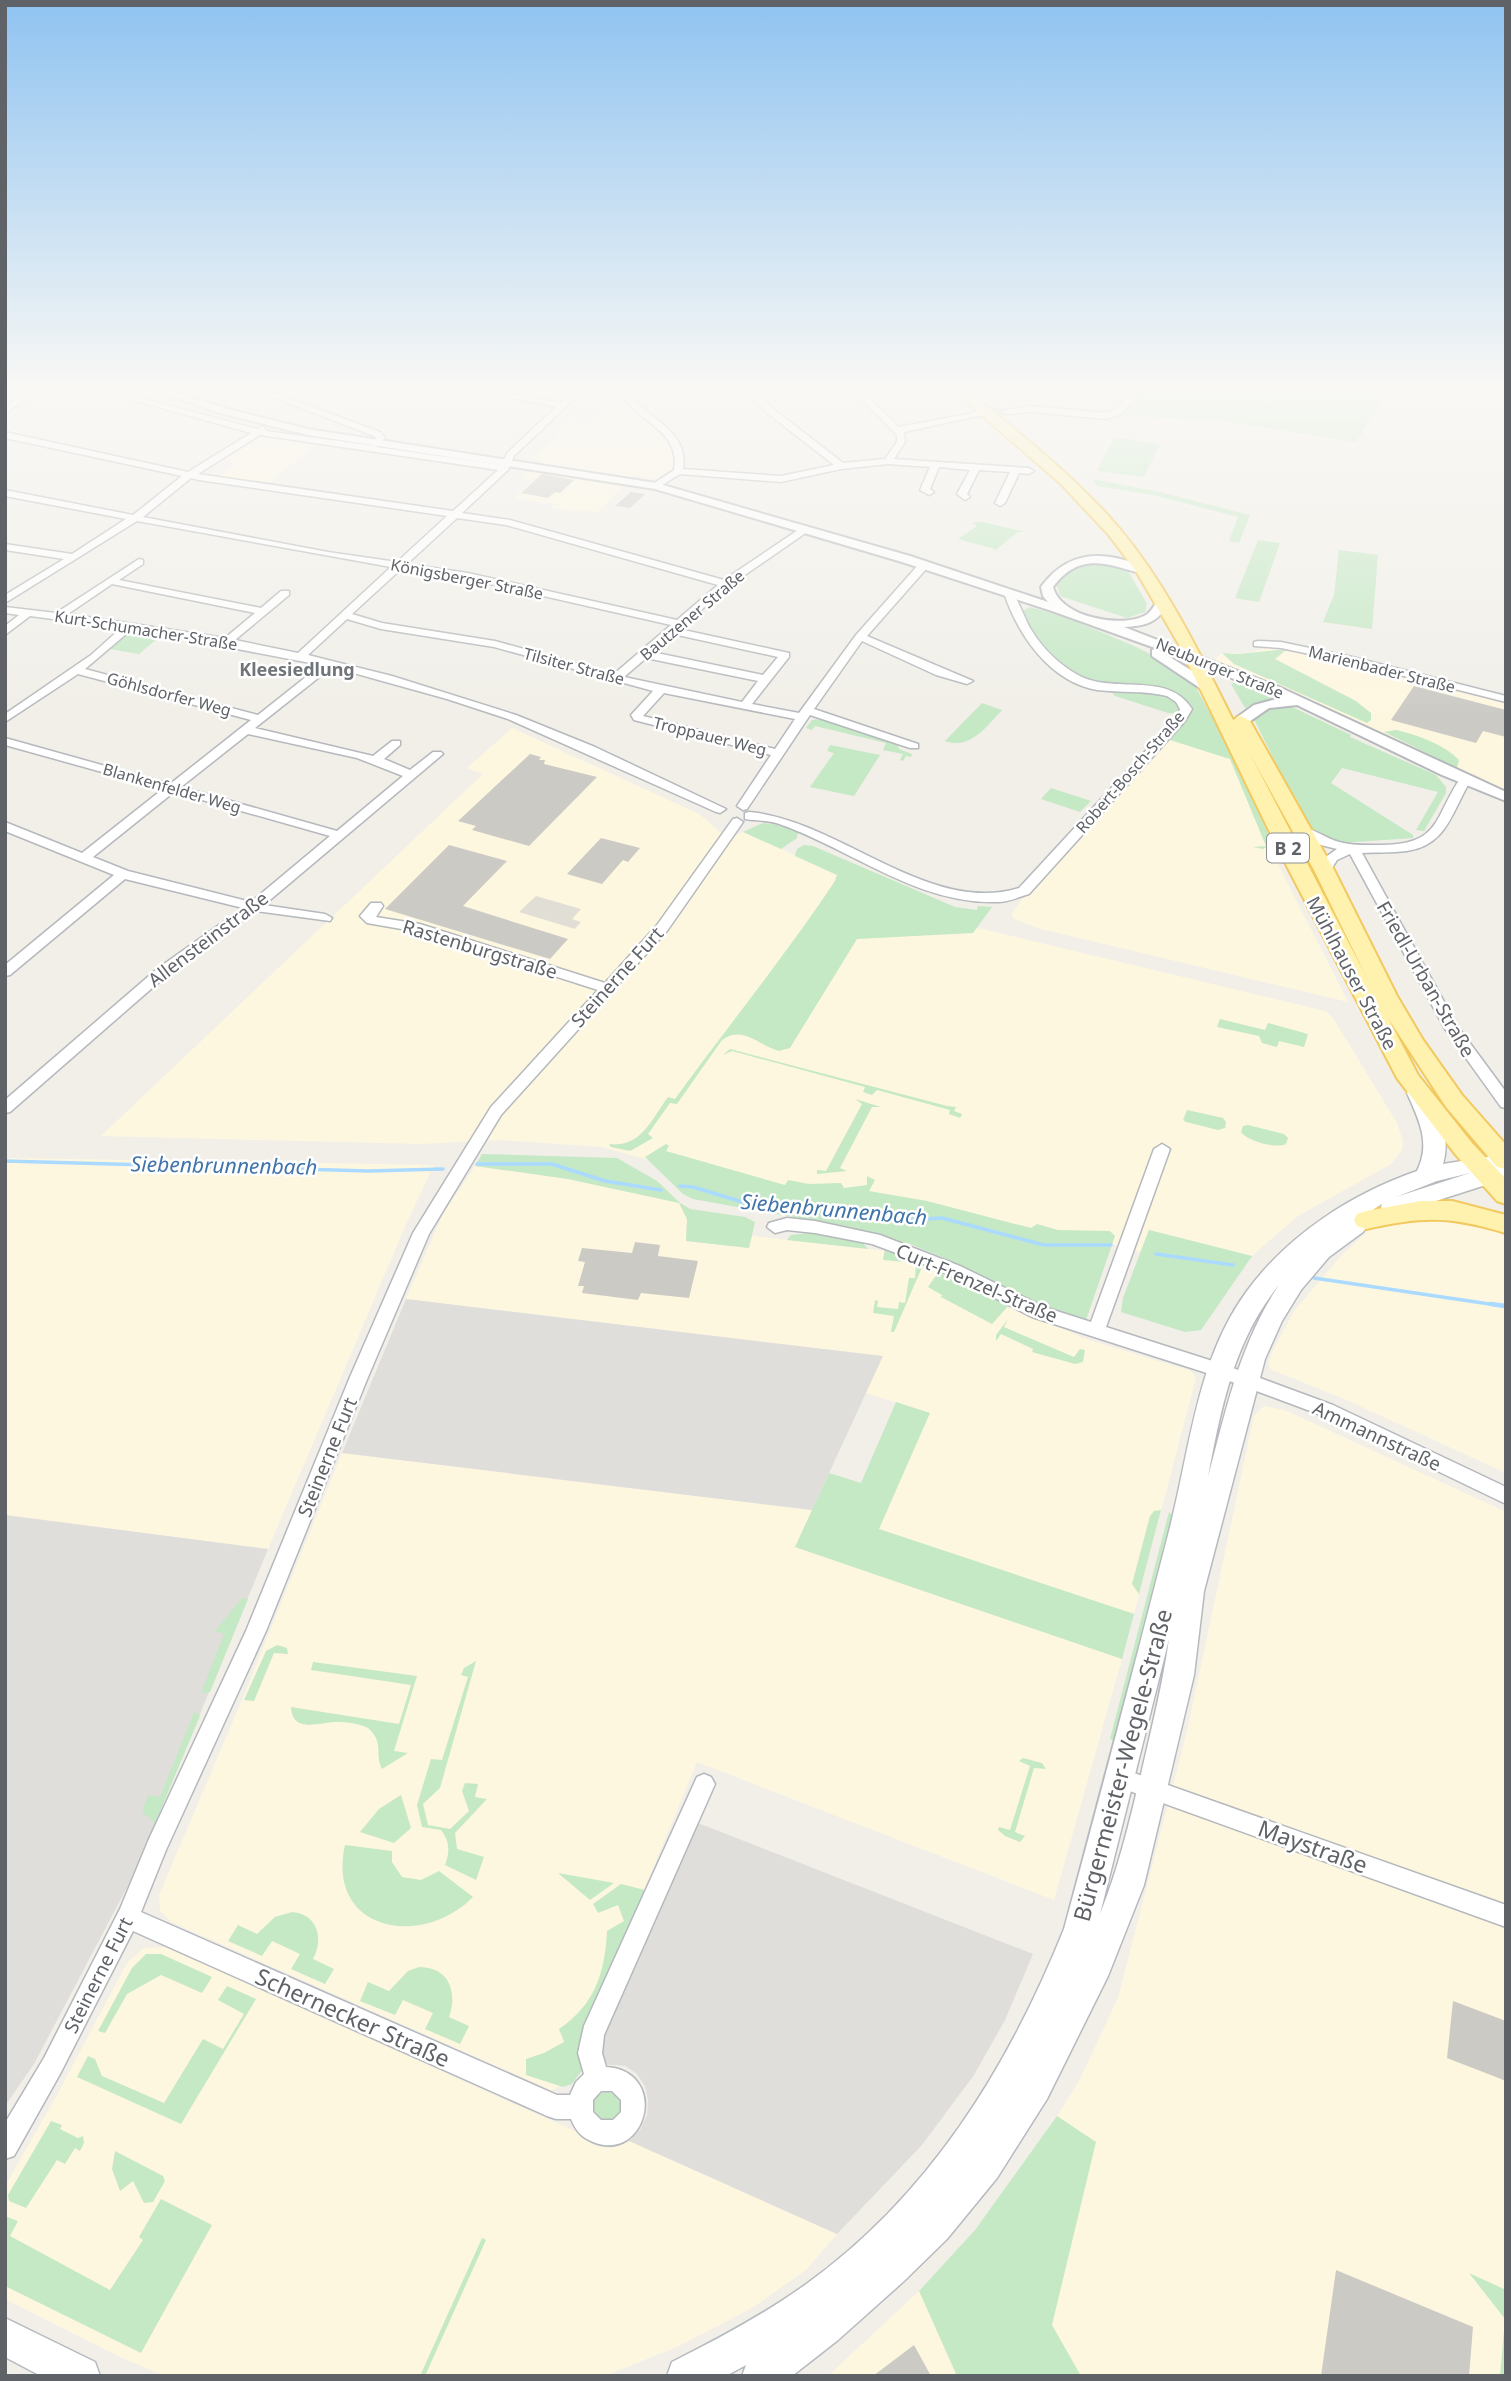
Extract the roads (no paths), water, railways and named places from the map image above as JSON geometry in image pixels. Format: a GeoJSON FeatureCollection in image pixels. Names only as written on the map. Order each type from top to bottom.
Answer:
{"type":"FeatureCollection","features":[{"type":"Feature","properties":{"kind":"main road","name":"B 2"},"geometry":{"type":"LineString","coordinates":[[1081,497],[1113,531],[1143,570],[1190,655]]}},
{"type":"Feature","properties":{"kind":"main road","name":"B 2"},"geometry":{"type":"LineString","coordinates":[[1092,497],[1127,532],[1161,573],[1206,648],[1211,664]]}},
{"type":"Feature","properties":{"kind":"main road","name":"Mühlhauser Straße"},"geometry":{"type":"LineString","coordinates":[[1190,655],[1379,1024],[1418,1093],[1496,1165]]}},
{"type":"Feature","properties":{"kind":"main road","name":"Mühlhauser Straße"},"geometry":{"type":"LineString","coordinates":[[1211,664],[1324,870],[1386,996],[1413,1043],[1496,1165],[1506,1195]]}},
{"type":"Feature","properties":{"kind":"main road"},"geometry":{"type":"LineString","coordinates":[[1418,1093],[1437,1147],[1436,1158],[1425,1178]]}},
{"type":"Feature","properties":{"kind":"main road","name":"Bürgermeister-Wegele-Straße"},"geometry":{"type":"LineString","coordinates":[[1233,1375],[1237,1326],[1274,1272],[1301,1246],[1370,1200],[1425,1178],[1496,1165]]}},
{"type":"Feature","properties":{"kind":"main road","name":"Bürgermeister-Wegele-Straße"},"geometry":{"type":"LineString","coordinates":[[761,2376],[853,2303],[933,2227],[984,2165],[1013,2123],[1057,2044],[1110,1934],[1128,1885],[1136,1784],[1199,1448],[1233,1375],[1293,1284],[1333,1241],[1366,1220],[1496,1165]]}},
{"type":"Feature","properties":{"kind":"main road"},"geometry":{"type":"LineString","coordinates":[[1366,1220],[1425,1207],[1472,1213],[1506,1224]]}},
{"type":"Feature","properties":{"kind":"main road","name":"Bürgermeister-Wegele-Straße"},"geometry":{"type":"LineString","coordinates":[[686,2376],[773,2328],[845,2277],[929,2195],[979,2133],[1026,2057],[1064,1975],[1136,1784]]}},
{"type":"Feature","properties":{"kind":"main road"},"geometry":{"type":"LineString","coordinates":[[5,2337],[80,2376]]}},
{"type":"Feature","properties":{"kind":"street","name":"Königsberger Straße"},"geometry":{"type":"LineString","coordinates":[[26,497],[328,555],[474,577],[785,655],[765,679]]}},
{"type":"Feature","properties":{"kind":"street"},"geometry":{"type":"LineString","coordinates":[[5,600],[135,518],[162,497]]}},
{"type":"Feature","properties":{"kind":"street"},"geometry":{"type":"LineString","coordinates":[[348,497],[528,527],[725,584]]}},
{"type":"Feature","properties":{"kind":"street"},"geometry":{"type":"LineString","coordinates":[[300,657],[473,497]]}},
{"type":"Feature","properties":{"kind":"street","name":"Neuburger Straße"},"geometry":{"type":"LineString","coordinates":[[693,497],[906,559],[1108,624],[1190,655],[1302,703],[1506,797]]}},
{"type":"Feature","properties":{"kind":"street"},"geometry":{"type":"LineString","coordinates":[[1000,503],[1003,497]]}},
{"type":"Feature","properties":{"kind":"street","name":"Bautzener Straße"},"geometry":{"type":"LineString","coordinates":[[616,678],[725,584],[804,530]]}},
{"type":"Feature","properties":{"kind":"street"},"geometry":{"type":"LineString","coordinates":[[5,547],[74,557]]}},
{"type":"Feature","properties":{"kind":"street"},"geometry":{"type":"LineString","coordinates":[[1064,609],[1049,596],[1047,587],[1059,572],[1074,562],[1085,558],[1107,558],[1143,570]]}},
{"type":"Feature","properties":{"kind":"street"},"geometry":{"type":"LineString","coordinates":[[58,616],[139,562]]}},
{"type":"Feature","properties":{"kind":"street","name":"Steinerne Furt"},"geometry":{"type":"LineString","coordinates":[[5,2147],[52,2066],[128,1917],[157,1846],[256,1631],[399,1280],[421,1233],[496,1111],[684,900],[743,815],[778,753],[860,637],[923,566]]}},
{"type":"Feature","properties":{"kind":"street"},"geometry":{"type":"LineString","coordinates":[[111,581],[263,611]]}},
{"type":"Feature","properties":{"kind":"street"},"geometry":{"type":"LineString","coordinates":[[227,642],[285,593]]}},
{"type":"Feature","properties":{"kind":"street","name":"Robert-Bosch-Straße"},"geometry":{"type":"LineString","coordinates":[[743,815],[785,822],[936,888],[970,899],[1013,898],[1024,891],[1181,719],[1186,709],[1180,699],[1162,691],[1107,689],[1089,685],[1063,671],[1046,656],[1027,630],[1014,611],[1009,593]]}},
{"type":"Feature","properties":{"kind":"street"},"geometry":{"type":"LineString","coordinates":[[1108,624],[1152,618],[1158,613],[1162,601]]}},
{"type":"Feature","properties":{"kind":"street","name":"Kurt-Schumacher-Straße"},"geometry":{"type":"LineString","coordinates":[[5,610],[227,642],[329,664],[429,691],[521,720],[720,809],[720,818],[743,815]]}},
{"type":"Feature","properties":{"kind":"street"},"geometry":{"type":"LineString","coordinates":[[5,632],[28,612]]}},
{"type":"Feature","properties":{"kind":"street","name":"Tilsiter Straße"},"geometry":{"type":"LineString","coordinates":[[347,616],[388,627],[495,644],[661,689],[744,706],[805,714],[914,746]]}},
{"type":"Feature","properties":{"kind":"street"},"geometry":{"type":"LineString","coordinates":[[1108,624],[1177,664],[1205,685]]}},
{"type":"Feature","properties":{"kind":"street"},"geometry":{"type":"LineString","coordinates":[[5,719],[77,670],[129,626]]}},
{"type":"Feature","properties":{"kind":"street"},"geometry":{"type":"LineString","coordinates":[[860,637],[899,652],[952,679],[967,681]]}},
{"type":"Feature","properties":{"kind":"street","name":"Marienbader Straße"},"geometry":{"type":"LineString","coordinates":[[1258,644],[1281,645],[1352,660],[1506,699]]}},
{"type":"Feature","properties":{"kind":"street"},"geometry":{"type":"LineString","coordinates":[[645,654],[765,679],[744,706]]}},
{"type":"Feature","properties":{"kind":"street"},"geometry":{"type":"LineString","coordinates":[[85,858],[329,664]]}},
{"type":"Feature","properties":{"kind":"street","name":"Göhlsdorfer Weg"},"geometry":{"type":"LineString","coordinates":[[77,670],[261,719]]}},
{"type":"Feature","properties":{"kind":"street","name":"Troppauer Weg"},"geometry":{"type":"LineString","coordinates":[[661,689],[638,718],[778,753]]}},
{"type":"Feature","properties":{"kind":"street"},"geometry":{"type":"LineString","coordinates":[[1241,722],[1261,705],[1278,701],[1302,703]]}},
{"type":"Feature","properties":{"kind":"street"},"geometry":{"type":"LineString","coordinates":[[247,730],[375,760],[402,768],[410,776]]}},
{"type":"Feature","properties":{"kind":"street","name":"Blankenfelder Weg"},"geometry":{"type":"LineString","coordinates":[[5,741],[339,835]]}},
{"type":"Feature","properties":{"kind":"street"},"geometry":{"type":"LineString","coordinates":[[375,760],[396,743]]}},
{"type":"Feature","properties":{"kind":"street","name":"Allensteinstraße"},"geometry":{"type":"LineString","coordinates":[[6,1106],[162,972],[253,907],[437,754]]}},
{"type":"Feature","properties":{"kind":"street"},"geometry":{"type":"LineString","coordinates":[[1324,870],[1332,857],[1354,850],[1402,847],[1427,841],[1436,831],[1465,780]]}},
{"type":"Feature","properties":{"kind":"street"},"geometry":{"type":"LineString","coordinates":[[5,826],[123,874],[253,907],[326,918]]}},
{"type":"Feature","properties":{"kind":"street"},"geometry":{"type":"LineString","coordinates":[[1303,831],[1321,841],[1349,846],[1354,850]]}},
{"type":"Feature","properties":{"kind":"street","name":"Friedl-Urban-Straße"},"geometry":{"type":"LineString","coordinates":[[1354,850],[1452,1029],[1506,1103]]}},
{"type":"Feature","properties":{"kind":"street"},"geometry":{"type":"LineString","coordinates":[[6,970],[123,874]]}},
{"type":"Feature","properties":{"kind":"street","name":"Rastenburgstraße"},"geometry":{"type":"LineString","coordinates":[[376,906],[367,916],[372,920],[415,927],[607,988]]}},
{"type":"Feature","properties":{"kind":"street"},"geometry":{"type":"LineString","coordinates":[[1096,1331],[1162,1149]]}},
{"type":"Feature","properties":{"kind":"street","name":"Curt-Frenzel-Straße"},"geometry":{"type":"LineString","coordinates":[[775,1227],[787,1224],[815,1227],[878,1241],[936,1262],[1038,1312],[1233,1375]]}},
{"type":"Feature","properties":{"kind":"street","name":"Ammannstraße"},"geometry":{"type":"LineString","coordinates":[[1233,1375],[1341,1416],[1506,1496]]}},
{"type":"Feature","properties":{"kind":"street"},"geometry":{"type":"LineString","coordinates":[[598,2080],[590,2053],[592,2034],[704,1784]]}},
{"type":"Feature","properties":{"kind":"street","name":"Maystraße"},"geometry":{"type":"LineString","coordinates":[[1136,1784],[1506,1916]]}},
{"type":"Feature","properties":{"kind":"street","name":"Schernecker Straße"},"geometry":{"type":"LineString","coordinates":[[128,1917],[556,2107],[581,2107]]}},
{"type":"Feature","properties":{"kind":"street"},"geometry":{"type":"LineString","coordinates":[[612,2078],[626,2085],[633,2098],[631,2117],[619,2131],[601,2134],[586,2125],[581,2107],[586,2091],[598,2080],[612,2078]]}},
{"type":"Feature","properties":{"kind":"waterway","name":"Siebenbrunnenbach"},"geometry":{"type":"LineString","coordinates":[[5,1161],[369,1171],[443,1169]]}},
{"type":"Feature","properties":{"kind":"waterway","name":"Siebenbrunnenbach"},"geometry":{"type":"LineString","coordinates":[[477,1164],[552,1164],[605,1181],[661,1190]]}},
{"type":"Feature","properties":{"kind":"waterway","name":"Siebenbrunnenbach"},"geometry":{"type":"LineString","coordinates":[[680,1186],[693,1187],[759,1207],[828,1205],[906,1220],[942,1218],[1044,1245],[1111,1245]]}},
{"type":"Feature","properties":{"kind":"waterway","name":"Siebenbrunnenbach"},"geometry":{"type":"LineString","coordinates":[[1156,1254],[1233,1265]]}},
{"type":"Feature","properties":{"kind":"waterway","name":"Siebenbrunnenbach"},"geometry":{"type":"LineString","coordinates":[[1314,1278],[1503,1306]]}},
{"type":"Feature","properties":{"kind":"waterway","name":"Siebenbrunnenbach"},"geometry":{"type":"LineString","coordinates":[[1491,1304],[1506,1306]]}},
{"type":"Feature","properties":{"kind":"district","name":"Kleesiedlung"},"geometry":{"type":"Point","coordinates":[297,669]}}]}
